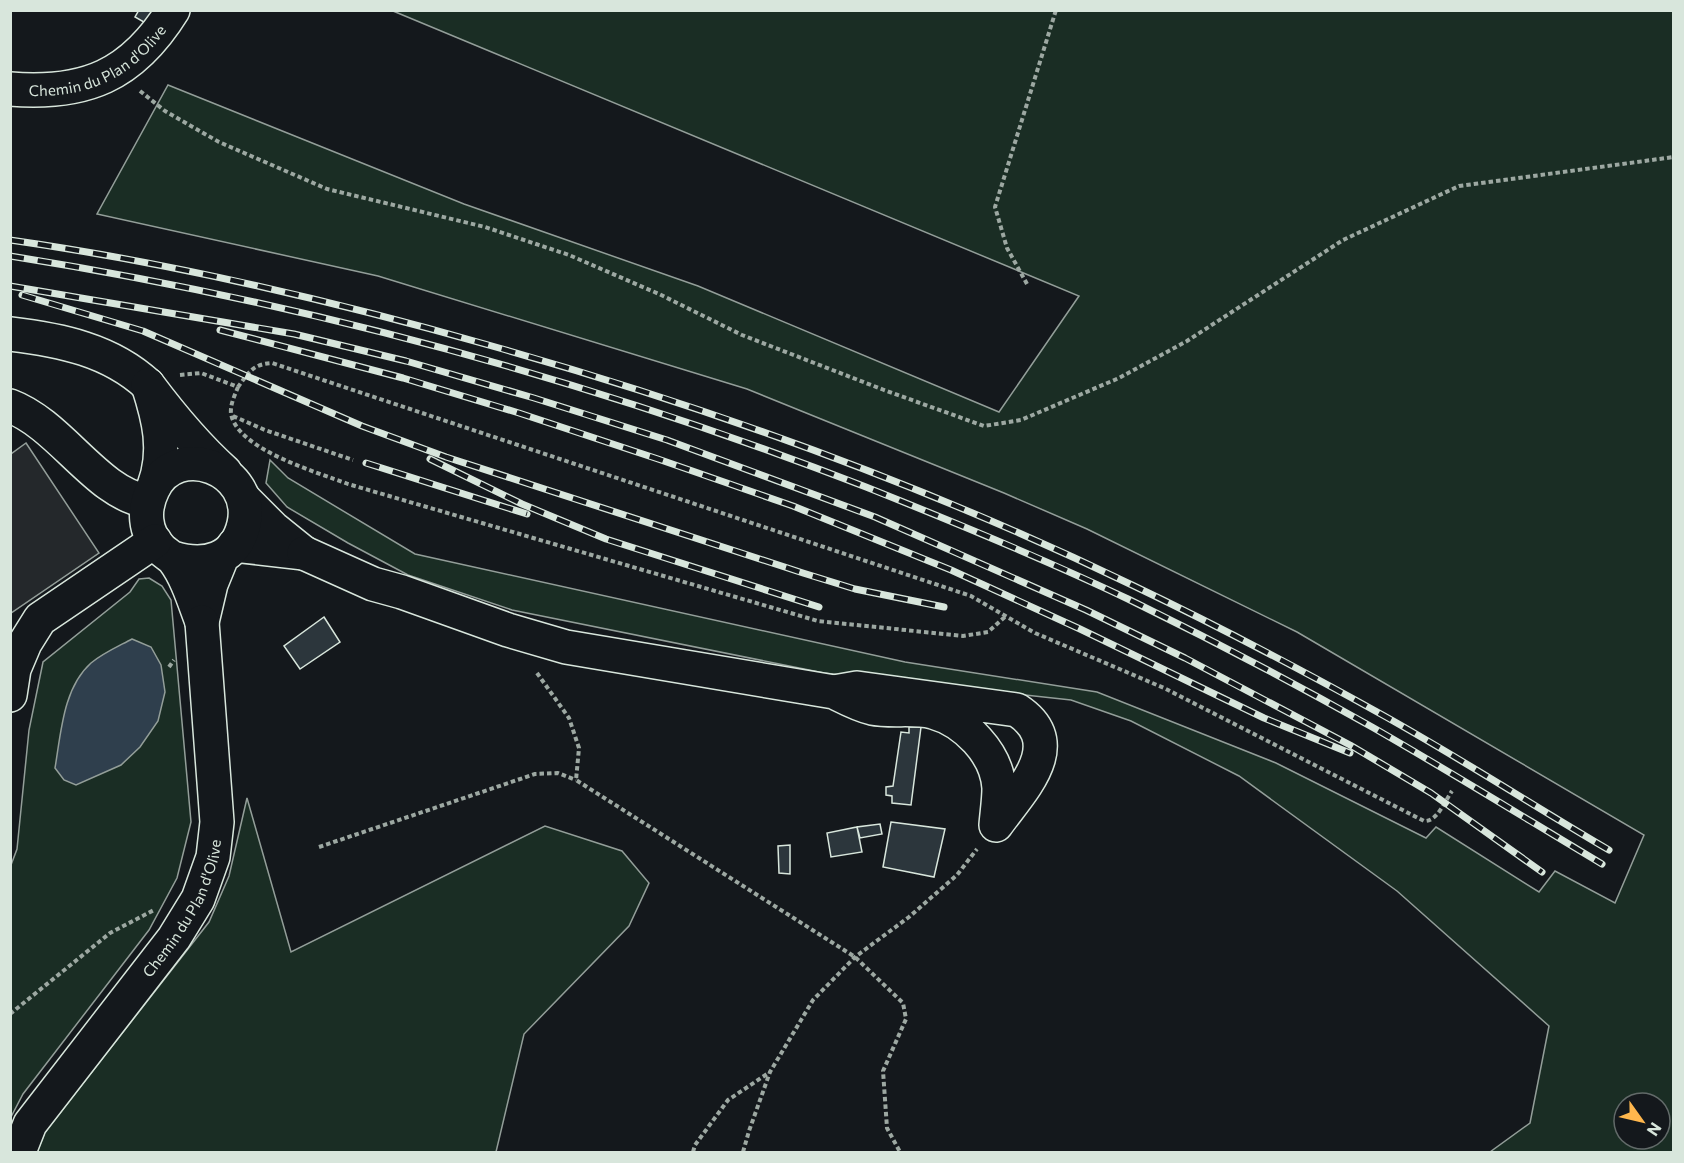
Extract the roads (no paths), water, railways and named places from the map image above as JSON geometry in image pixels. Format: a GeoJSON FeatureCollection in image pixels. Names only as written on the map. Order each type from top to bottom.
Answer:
{"type":"FeatureCollection","features":[{"type":"Feature","properties":{"kind":"street","name":"Chemin du Plan d'Olive"},"geometry":{"type":"LineString","coordinates":[[10,89],[37,91],[68,89],[96,82],[142,51],[164,25],[172,10]]}},
{"type":"Feature","properties":{"kind":"street"},"geometry":{"type":"LineString","coordinates":[[10,334],[65,342],[115,360],[132,370],[148,385],[200,450],[273,528],[304,553],[373,584],[508,630],[566,647],[834,692],[873,708],[931,712],[947,718],[980,742],[991,760],[999,787],[996,825],[1035,770],[1040,747],[1039,730],[1031,718],[1017,710],[879,690],[857,688],[834,692]]}},
{"type":"Feature","properties":{"kind":"street","name":"Chemin du Plan d'Olive"},"geometry":{"type":"LineString","coordinates":[[18,1152],[30,1124],[174,938],[198,899],[213,857],[217,822],[202,622],[188,586],[164,550],[150,535],[146,518],[160,463],[160,429],[148,385]]}},
{"type":"Feature","properties":{"kind":"street"},"geometry":{"type":"LineString","coordinates":[[10,406],[34,418],[50,430],[82,461],[127,497],[151,494],[165,474],[181,466],[196,463],[212,466],[235,487]]}},
{"type":"Feature","properties":{"kind":"street","name":"Chemin du Plan d'Olive"},"geometry":{"type":"LineString","coordinates":[[202,622],[211,585],[228,551],[243,531],[246,516],[235,487]]}},
{"type":"Feature","properties":{"kind":"street"},"geometry":{"type":"LineString","coordinates":[[10,695],[14,669],[25,643],[40,619],[164,550],[190,563],[206,563],[228,551],[304,553]]}},
{"type":"Feature","properties":{"kind":"water"},"geometry":{"type":"Polygon","coordinates":[[[132,639],[151,647],[161,665],[165,692],[158,721],[140,747],[121,765],[76,785],[64,780],[55,768],[65,712],[74,685],[91,663],[132,639]]]}},
{"type":"Feature","properties":{"kind":"railway"},"geometry":{"type":"LineString","coordinates":[[10,240],[132,260],[253,285],[492,346],[737,423],[897,482],[1055,549],[1287,663],[1408,729],[1609,850]]}},
{"type":"Feature","properties":{"kind":"railway"},"geometry":{"type":"LineString","coordinates":[[10,256],[229,296],[444,349],[657,412],[866,487],[1063,569],[1220,645],[1372,727],[1602,864]]}},
{"type":"Feature","properties":{"kind":"railway"},"geometry":{"type":"LineString","coordinates":[[10,286],[294,334],[406,361],[667,440],[875,517],[1086,610],[1185,658],[1350,745],[1431,793],[1542,872]]}},
{"type":"Feature","properties":{"kind":"railway"},"geometry":{"type":"LineString","coordinates":[[22,295],[143,331],[362,426],[446,457],[855,589],[944,607]]}},
{"type":"Feature","properties":{"kind":"railway"},"geometry":{"type":"LineString","coordinates":[[220,330],[403,378],[519,413],[793,506],[951,570],[1080,629],[1264,718],[1350,753]]}},
{"type":"Feature","properties":{"kind":"railway"},"geometry":{"type":"LineString","coordinates":[[430,459],[522,504],[606,539],[819,607]]}},
{"type":"Feature","properties":{"kind":"railway"},"geometry":{"type":"LineString","coordinates":[[366,463],[527,514]]}}]}
